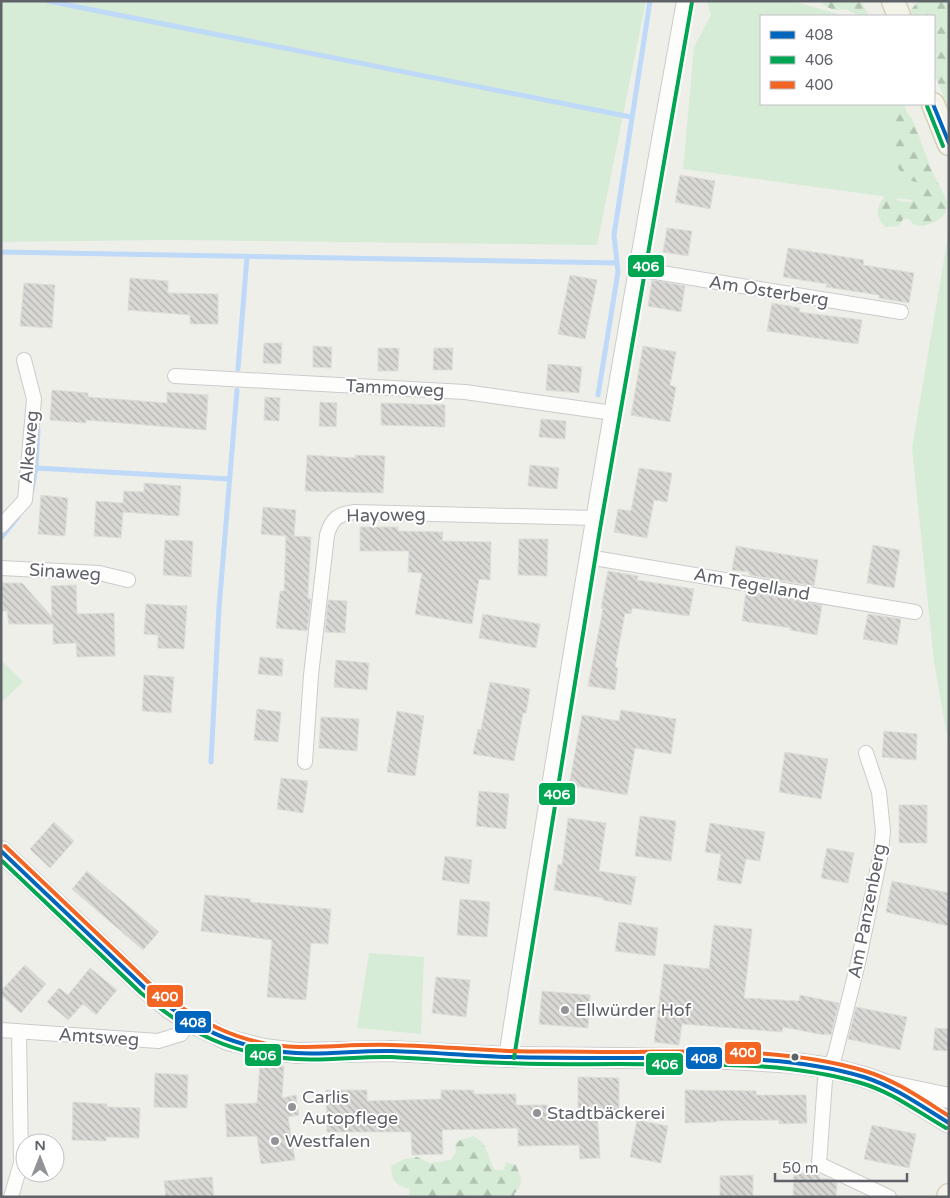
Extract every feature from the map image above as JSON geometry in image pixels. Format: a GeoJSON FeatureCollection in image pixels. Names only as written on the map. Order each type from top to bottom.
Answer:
{"type":"FeatureCollection","features":[{"type":"Feature","properties":{"kind":"main road"},"geometry":{"type":"LineString","coordinates":[[892,1],[899,15]]}},
{"type":"Feature","properties":{"kind":"main road"},"geometry":{"type":"LineString","coordinates":[[933,105],[949,144]]}},
{"type":"Feature","properties":{"kind":"main road"},"geometry":{"type":"LineString","coordinates":[[1,851],[145,988],[169,1008],[190,1022],[228,1040],[264,1049],[296,1053],[390,1051],[508,1057],[730,1059],[795,1063],[830,1068],[887,1084],[949,1098]]}},
{"type":"Feature","properties":{"kind":"main road"},"geometry":{"type":"LineString","coordinates":[[887,1084],[949,1123]]}},
{"type":"Feature","properties":{"kind":"street"},"geometry":{"type":"LineString","coordinates":[[508,1057],[594,518],[686,1]]}},
{"type":"Feature","properties":{"kind":"street","name":"Am Osterberg"},"geometry":{"type":"LineString","coordinates":[[637,269],[901,312]]}},
{"type":"Feature","properties":{"kind":"street","name":"Alkeweg"},"geometry":{"type":"LineString","coordinates":[[1,526],[25,500],[34,399],[24,360]]}},
{"type":"Feature","properties":{"kind":"street","name":"Tammoweg"},"geometry":{"type":"LineString","coordinates":[[176,376],[465,392],[613,413]]}},
{"type":"Feature","properties":{"kind":"street","name":"Hayoweg"},"geometry":{"type":"LineString","coordinates":[[305,762],[311,675],[327,535],[330,524],[335,518],[343,513],[355,512],[594,518]]}},
{"type":"Feature","properties":{"kind":"street","name":"Am Tegelland"},"geometry":{"type":"LineString","coordinates":[[588,557],[915,612]]}},
{"type":"Feature","properties":{"kind":"street","name":"Sinaweg"},"geometry":{"type":"LineString","coordinates":[[1,568],[99,573],[128,580]]}},
{"type":"Feature","properties":{"kind":"street","name":"Am Panzenberg"},"geometry":{"type":"LineString","coordinates":[[866,753],[879,792],[883,831],[881,853],[858,964],[835,1056],[825,1080],[819,1164],[889,1197]]}},
{"type":"Feature","properties":{"kind":"street","name":"Amtsweg"},"geometry":{"type":"LineString","coordinates":[[1,1030],[158,1041],[181,1034],[190,1022]]}},
{"type":"Feature","properties":{"kind":"street"},"geometry":{"type":"LineString","coordinates":[[10,1197],[21,1163],[19,1031]]}},
{"type":"Feature","properties":{"kind":"green space"},"geometry":{"type":"Polygon","coordinates":[[[1,1],[646,1],[597,245],[168,240],[1,242],[1,1]]]}},
{"type":"Feature","properties":{"kind":"green space"},"geometry":{"type":"Polygon","coordinates":[[[707,1],[793,1],[842,15],[760,15],[760,105],[904,105],[940,204],[683,169],[694,47],[711,15],[707,1]]]}},
{"type":"Feature","properties":{"kind":"green space"},"geometry":{"type":"Polygon","coordinates":[[[820,1],[860,1],[868,15],[857,15],[846,9],[838,10],[826,6],[820,1]]]}},
{"type":"Feature","properties":{"kind":"green space"},"geometry":{"type":"Polygon","coordinates":[[[918,1],[949,2],[949,109],[935,75],[935,15],[908,14],[918,1]]]}},
{"type":"Feature","properties":{"kind":"green space"},"geometry":{"type":"Polygon","coordinates":[[[890,112],[907,113],[912,118],[932,171],[948,203],[945,214],[937,221],[924,226],[914,225],[909,219],[903,219],[899,226],[885,227],[879,218],[878,207],[886,195],[894,196],[899,201],[911,202],[921,191],[929,187],[927,182],[915,182],[907,178],[896,164],[891,146],[893,125],[886,121],[890,112]]]}},
{"type":"Feature","properties":{"kind":"green space"},"geometry":{"type":"Polygon","coordinates":[[[949,230],[949,748],[934,662],[912,448],[949,230]]]}},
{"type":"Feature","properties":{"kind":"green space"},"geometry":{"type":"Polygon","coordinates":[[[1,660],[23,682],[1,703],[1,660]]]}},
{"type":"Feature","properties":{"kind":"green space"},"geometry":{"type":"Polygon","coordinates":[[[369,953],[424,957],[421,1034],[357,1028],[369,953]]]}},
{"type":"Feature","properties":{"kind":"green space"},"geometry":{"type":"Polygon","coordinates":[[[473,1136],[482,1142],[495,1170],[503,1170],[506,1162],[516,1165],[521,1183],[514,1194],[515,1197],[409,1197],[410,1189],[401,1186],[393,1179],[391,1166],[404,1159],[417,1157],[430,1163],[450,1160],[456,1152],[455,1143],[473,1136]]]}},
{"type":"Feature","properties":{"kind":"building"},"geometry":{"type":"Polygon","coordinates":[[[680,175],[715,181],[710,209],[675,202],[680,175]]]}},
{"type":"Feature","properties":{"kind":"building"},"geometry":{"type":"Polygon","coordinates":[[[667,228],[692,231],[688,256],[663,252],[667,228]]]}},
{"type":"Feature","properties":{"kind":"building"},"geometry":{"type":"Polygon","coordinates":[[[788,248],[864,260],[863,265],[914,273],[909,303],[879,298],[879,295],[826,287],[827,284],[783,277],[788,248]]]}},
{"type":"Feature","properties":{"kind":"building"},"geometry":{"type":"Polygon","coordinates":[[[570,275],[597,280],[585,339],[558,334],[570,275]]]}},
{"type":"Feature","properties":{"kind":"building"},"geometry":{"type":"Polygon","coordinates":[[[130,278],[168,281],[168,293],[218,294],[218,324],[190,324],[190,315],[128,310],[130,278]]]}},
{"type":"Feature","properties":{"kind":"building"},"geometry":{"type":"Polygon","coordinates":[[[652,280],[685,286],[681,312],[648,306],[652,280]]]}},
{"type":"Feature","properties":{"kind":"building"},"geometry":{"type":"Polygon","coordinates":[[[24,283],[55,285],[52,328],[20,326],[24,283]]]}},
{"type":"Feature","properties":{"kind":"building"},"geometry":{"type":"Polygon","coordinates":[[[772,303],[800,308],[799,312],[862,320],[858,344],[767,331],[772,303]]]}},
{"type":"Feature","properties":{"kind":"building"},"geometry":{"type":"Polygon","coordinates":[[[264,343],[282,343],[281,364],[263,363],[264,343]]]}},
{"type":"Feature","properties":{"kind":"building"},"geometry":{"type":"Polygon","coordinates":[[[313,346],[332,347],[331,368],[313,367],[313,346]]]}},
{"type":"Feature","properties":{"kind":"building"},"geometry":{"type":"Polygon","coordinates":[[[643,346],[676,352],[670,385],[676,387],[670,422],[631,415],[643,346]]]}},
{"type":"Feature","properties":{"kind":"building"},"geometry":{"type":"Polygon","coordinates":[[[378,348],[399,348],[398,371],[378,371],[378,348]]]}},
{"type":"Feature","properties":{"kind":"building"},"geometry":{"type":"Polygon","coordinates":[[[434,348],[453,348],[452,370],[433,370],[434,348]]]}},
{"type":"Feature","properties":{"kind":"building"},"geometry":{"type":"Polygon","coordinates":[[[548,364],[582,367],[579,393],[546,390],[548,364]]]}},
{"type":"Feature","properties":{"kind":"building"},"geometry":{"type":"Polygon","coordinates":[[[52,390],[88,393],[88,397],[167,403],[167,392],[208,395],[206,430],[86,420],[86,423],[50,420],[52,390]]]}},
{"type":"Feature","properties":{"kind":"building"},"geometry":{"type":"Polygon","coordinates":[[[265,397],[280,398],[279,421],[264,420],[265,397]]]}},
{"type":"Feature","properties":{"kind":"building"},"geometry":{"type":"Polygon","coordinates":[[[320,402],[337,403],[336,427],[319,426],[320,402]]]}},
{"type":"Feature","properties":{"kind":"building"},"geometry":{"type":"Polygon","coordinates":[[[381,403],[445,405],[445,427],[381,425],[381,403]]]}},
{"type":"Feature","properties":{"kind":"building"},"geometry":{"type":"Polygon","coordinates":[[[541,419],[566,421],[565,439],[539,437],[541,419]]]}},
{"type":"Feature","properties":{"kind":"building"},"geometry":{"type":"Polygon","coordinates":[[[307,455],[355,458],[355,455],[385,456],[383,493],[305,491],[307,455]]]}},
{"type":"Feature","properties":{"kind":"building"},"geometry":{"type":"Polygon","coordinates":[[[530,465],[559,468],[557,489],[528,486],[530,465]]]}},
{"type":"Feature","properties":{"kind":"building"},"geometry":{"type":"Polygon","coordinates":[[[639,468],[672,473],[667,502],[654,500],[647,538],[614,532],[618,509],[631,511],[639,468]]]}},
{"type":"Feature","properties":{"kind":"building"},"geometry":{"type":"Polygon","coordinates":[[[144,483],[181,486],[179,516],[123,512],[121,538],[94,536],[96,501],[123,503],[124,491],[144,492],[144,483]]]}},
{"type":"Feature","properties":{"kind":"building"},"geometry":{"type":"Polygon","coordinates":[[[41,495],[68,498],[65,536],[38,534],[41,495]]]}},
{"type":"Feature","properties":{"kind":"building"},"geometry":{"type":"Polygon","coordinates":[[[263,507],[296,510],[294,536],[311,537],[308,598],[311,599],[307,631],[276,628],[280,591],[284,591],[286,536],[261,534],[263,507]]]}},
{"type":"Feature","properties":{"kind":"building"},"geometry":{"type":"Polygon","coordinates":[[[360,527],[398,527],[398,531],[443,532],[442,541],[491,542],[490,580],[479,579],[472,624],[415,614],[422,573],[408,572],[409,551],[360,551],[360,527]]]}},
{"type":"Feature","properties":{"kind":"building"},"geometry":{"type":"Polygon","coordinates":[[[519,539],[548,539],[547,576],[518,575],[519,539]]]}},
{"type":"Feature","properties":{"kind":"building"},"geometry":{"type":"Polygon","coordinates":[[[165,540],[193,541],[191,577],[163,575],[165,540]]]}},
{"type":"Feature","properties":{"kind":"building"},"geometry":{"type":"Polygon","coordinates":[[[873,545],[900,550],[894,588],[867,583],[873,545]]]}},
{"type":"Feature","properties":{"kind":"building"},"geometry":{"type":"Polygon","coordinates":[[[736,546],[818,560],[814,586],[749,575],[749,572],[732,570],[736,546]]]}},
{"type":"Feature","properties":{"kind":"building"},"geometry":{"type":"Polygon","coordinates":[[[608,571],[638,576],[637,580],[694,589],[689,616],[632,608],[631,614],[625,613],[615,667],[618,668],[615,690],[588,686],[603,609],[601,608],[608,571]]]}},
{"type":"Feature","properties":{"kind":"building"},"geometry":{"type":"Polygon","coordinates":[[[1,583],[22,583],[52,617],[51,586],[76,585],[77,614],[114,613],[115,656],[77,657],[76,643],[53,644],[53,624],[9,624],[7,611],[1,611],[1,583]]]}},
{"type":"Feature","properties":{"kind":"building"},"geometry":{"type":"Polygon","coordinates":[[[746,592],[822,605],[817,635],[790,630],[791,628],[742,621],[746,592]]]}},
{"type":"Feature","properties":{"kind":"building"},"geometry":{"type":"Polygon","coordinates":[[[328,600],[347,601],[345,633],[325,632],[328,600]]]}},
{"type":"Feature","properties":{"kind":"building"},"geometry":{"type":"Polygon","coordinates":[[[146,604],[187,606],[184,649],[158,648],[158,635],[144,634],[146,604]]]}},
{"type":"Feature","properties":{"kind":"building"},"geometry":{"type":"Polygon","coordinates":[[[483,614],[540,624],[536,648],[479,638],[483,614]]]}},
{"type":"Feature","properties":{"kind":"building"},"geometry":{"type":"Polygon","coordinates":[[[868,614],[901,619],[897,645],[863,639],[868,614]]]}},
{"type":"Feature","properties":{"kind":"building"},"geometry":{"type":"Polygon","coordinates":[[[260,657],[283,659],[282,676],[258,674],[260,657]]]}},
{"type":"Feature","properties":{"kind":"building"},"geometry":{"type":"Polygon","coordinates":[[[336,660],[369,663],[367,690],[334,687],[336,660]]]}},
{"type":"Feature","properties":{"kind":"building"},"geometry":{"type":"Polygon","coordinates":[[[144,675],[174,677],[171,713],[142,711],[144,675]]]}},
{"type":"Feature","properties":{"kind":"building"},"geometry":{"type":"Polygon","coordinates":[[[490,682],[530,689],[526,713],[523,713],[514,761],[473,754],[478,729],[481,730],[490,682]]]}},
{"type":"Feature","properties":{"kind":"building"},"geometry":{"type":"Polygon","coordinates":[[[257,709],[281,712],[278,742],[254,740],[257,709]]]}},
{"type":"Feature","properties":{"kind":"building"},"geometry":{"type":"Polygon","coordinates":[[[621,710],[676,719],[671,754],[635,748],[627,795],[569,785],[582,715],[619,721],[621,710]]]}},
{"type":"Feature","properties":{"kind":"building"},"geometry":{"type":"Polygon","coordinates":[[[397,711],[424,716],[415,776],[387,772],[397,711]]]}},
{"type":"Feature","properties":{"kind":"building"},"geometry":{"type":"Polygon","coordinates":[[[321,717],[359,719],[357,751],[319,748],[321,717]]]}},
{"type":"Feature","properties":{"kind":"building"},"geometry":{"type":"Polygon","coordinates":[[[884,731],[917,734],[916,760],[882,757],[884,731]]]}},
{"type":"Feature","properties":{"kind":"building"},"geometry":{"type":"Polygon","coordinates":[[[785,752],[828,759],[821,799],[779,792],[785,752]]]}},
{"type":"Feature","properties":{"kind":"building"},"geometry":{"type":"Polygon","coordinates":[[[281,778],[308,781],[303,813],[277,809],[281,778]]]}},
{"type":"Feature","properties":{"kind":"building"},"geometry":{"type":"Polygon","coordinates":[[[479,791],[509,794],[506,829],[476,826],[479,791]]]}},
{"type":"Feature","properties":{"kind":"building"},"geometry":{"type":"Polygon","coordinates":[[[899,805],[927,805],[927,843],[899,843],[899,805]]]}},
{"type":"Feature","properties":{"kind":"building"},"geometry":{"type":"Polygon","coordinates":[[[640,816],[676,821],[671,861],[635,856],[640,816]]]}},
{"type":"Feature","properties":{"kind":"building"},"geometry":{"type":"Polygon","coordinates":[[[568,818],[606,823],[599,871],[636,877],[631,905],[603,900],[603,898],[554,890],[558,864],[562,865],[568,818]]]}},
{"type":"Feature","properties":{"kind":"building"},"geometry":{"type":"Polygon","coordinates":[[[54,822],[74,841],[50,868],[30,849],[54,822]]]}},
{"type":"Feature","properties":{"kind":"building"},"geometry":{"type":"Polygon","coordinates":[[[710,823],[765,832],[760,861],[746,859],[741,884],[717,880],[721,854],[705,852],[710,823]]]}},
{"type":"Feature","properties":{"kind":"building"},"geometry":{"type":"Polygon","coordinates":[[[827,848],[854,853],[848,883],[821,878],[827,848]]]}},
{"type":"Feature","properties":{"kind":"building"},"geometry":{"type":"Polygon","coordinates":[[[445,856],[472,860],[469,884],[442,880],[445,856]]]}},
{"type":"Feature","properties":{"kind":"building"},"geometry":{"type":"Polygon","coordinates":[[[87,871],[159,932],[143,950],[72,889],[87,871]]]}},
{"type":"Feature","properties":{"kind":"building"},"geometry":{"type":"Polygon","coordinates":[[[892,881],[949,893],[949,926],[886,912],[892,881]]]}},
{"type":"Feature","properties":{"kind":"building"},"geometry":{"type":"Polygon","coordinates":[[[205,895],[251,899],[250,902],[331,909],[328,944],[311,943],[306,1000],[267,997],[272,940],[201,931],[205,895]]]}},
{"type":"Feature","properties":{"kind":"building"},"geometry":{"type":"Polygon","coordinates":[[[460,899],[490,902],[487,937],[457,935],[460,899]]]}},
{"type":"Feature","properties":{"kind":"building"},"geometry":{"type":"Polygon","coordinates":[[[619,922],[658,928],[655,956],[615,951],[619,922]]]}},
{"type":"Feature","properties":{"kind":"building"},"geometry":{"type":"Polygon","coordinates":[[[714,925],[752,929],[744,998],[799,1001],[800,995],[839,1003],[831,1035],[783,1027],[782,1032],[682,1024],[679,1045],[654,1042],[664,964],[709,969],[714,925]]]}},
{"type":"Feature","properties":{"kind":"building"},"geometry":{"type":"Polygon","coordinates":[[[25,965],[46,984],[21,1013],[1,995],[1,991],[25,965]]]}},
{"type":"Feature","properties":{"kind":"building"},"geometry":{"type":"Polygon","coordinates":[[[90,968],[117,990],[96,1015],[83,1004],[68,1020],[47,1002],[59,988],[68,995],[90,968]]]}},
{"type":"Feature","properties":{"kind":"building"},"geometry":{"type":"Polygon","coordinates":[[[436,977],[470,980],[466,1017],[432,1013],[436,977]]]}},
{"type":"Feature","properties":{"kind":"building","name":"Ellwürder Hof"},"geometry":{"type":"Polygon","coordinates":[[[542,991],[590,995],[588,1028],[539,1024],[542,991]]]}},
{"type":"Feature","properties":{"kind":"building"},"geometry":{"type":"Polygon","coordinates":[[[856,1007],[907,1017],[900,1050],[848,1039],[856,1007]]]}},
{"type":"Feature","properties":{"kind":"building"},"geometry":{"type":"Polygon","coordinates":[[[935,1028],[949,1029],[949,1051],[933,1050],[935,1028]]]}},
{"type":"Feature","properties":{"kind":"building"},"geometry":{"type":"Polygon","coordinates":[[[260,1064],[284,1066],[282,1098],[296,1095],[299,1115],[288,1117],[295,1160],[261,1164],[257,1136],[227,1137],[225,1104],[257,1103],[260,1064]]]}},
{"type":"Feature","properties":{"kind":"building"},"geometry":{"type":"Polygon","coordinates":[[[155,1073],[188,1075],[187,1108],[154,1107],[155,1073]]]}},
{"type":"Feature","properties":{"kind":"building"},"geometry":{"type":"Polygon","coordinates":[[[578,1077],[619,1078],[619,1110],[597,1110],[600,1158],[580,1159],[579,1145],[518,1146],[518,1128],[442,1130],[443,1154],[412,1155],[411,1132],[327,1132],[326,1090],[367,1090],[367,1101],[441,1099],[441,1090],[474,1090],[474,1094],[516,1094],[516,1105],[548,1105],[548,1120],[578,1119],[578,1077]]]}},
{"type":"Feature","properties":{"kind":"building"},"geometry":{"type":"Polygon","coordinates":[[[685,1090],[756,1091],[756,1095],[806,1095],[807,1123],[779,1124],[779,1120],[685,1123],[685,1090]]]}},
{"type":"Feature","properties":{"kind":"building"},"geometry":{"type":"Polygon","coordinates":[[[73,1102],[107,1104],[107,1107],[140,1108],[139,1138],[106,1137],[106,1141],[72,1140],[73,1102]]]}},
{"type":"Feature","properties":{"kind":"building"},"geometry":{"type":"Polygon","coordinates":[[[637,1120],[668,1126],[661,1163],[630,1157],[637,1120]]]}},
{"type":"Feature","properties":{"kind":"building"},"geometry":{"type":"Polygon","coordinates":[[[872,1125],[916,1134],[909,1168],[864,1159],[872,1125]]]}},
{"type":"Feature","properties":{"kind":"building"},"geometry":{"type":"Polygon","coordinates":[[[794,1173],[819,1175],[819,1178],[837,1182],[836,1197],[793,1197],[794,1173]]]}},
{"type":"Feature","properties":{"kind":"building"},"geometry":{"type":"Polygon","coordinates":[[[753,1175],[753,1197],[720,1197],[720,1176],[753,1175]]]}},
{"type":"Feature","properties":{"kind":"building"},"geometry":{"type":"Polygon","coordinates":[[[212,1177],[214,1197],[166,1197],[164,1181],[212,1177]]]}},
{"type":"Feature","properties":{"kind":"waterway"},"geometry":{"type":"LineString","coordinates":[[48,1],[631,117]]}},
{"type":"Feature","properties":{"kind":"waterway"},"geometry":{"type":"LineString","coordinates":[[598,395],[618,272],[614,235],[650,1]]}},
{"type":"Feature","properties":{"kind":"waterway"},"geometry":{"type":"LineString","coordinates":[[1,252],[617,263]]}},
{"type":"Feature","properties":{"kind":"waterway"},"geometry":{"type":"LineString","coordinates":[[238,369],[247,257]]}},
{"type":"Feature","properties":{"kind":"waterway"},"geometry":{"type":"LineString","coordinates":[[211,762],[219,608],[237,390]]}},
{"type":"Feature","properties":{"kind":"waterway"},"geometry":{"type":"LineString","coordinates":[[32,490],[36,468],[38,429]]}},
{"type":"Feature","properties":{"kind":"waterway"},"geometry":{"type":"LineString","coordinates":[[36,468],[230,479]]}},
{"type":"Feature","properties":{"kind":"waterway"},"geometry":{"type":"LineString","coordinates":[[1,538],[18,517]]}},
{"type":"Feature","properties":{"kind":"transit line","name":"406"},"geometry":{"type":"LineString","coordinates":[[514,1058],[600,529],[692,2]]}},
{"type":"Feature","properties":{"kind":"transit line","name":"408"},"geometry":{"type":"LineString","coordinates":[[933,105],[949,143]]}},
{"type":"Feature","properties":{"kind":"transit line","name":"406"},"geometry":{"type":"LineString","coordinates":[[927,106],[943,146]]}},
{"type":"Feature","properties":{"kind":"transit line","name":"400"},"geometry":{"type":"LineString","coordinates":[[5,846],[149,983],[201,1019],[237,1036],[257,1042],[299,1047],[380,1045],[520,1051],[702,1051],[801,1057],[865,1071],[887,1079],[949,1116]]}},
{"type":"Feature","properties":{"kind":"transit line","name":"408"},"geometry":{"type":"LineString","coordinates":[[1,851],[162,1002],[197,1025],[215,1034],[253,1047],[296,1053],[392,1051],[524,1057],[712,1058],[804,1064],[834,1069],[875,1081],[908,1097],[949,1123]]}},
{"type":"Feature","properties":{"kind":"transit line","name":"406"},"geometry":{"type":"LineString","coordinates":[[1,860],[141,993],[159,1007],[176,1020],[212,1040],[251,1053],[296,1059],[392,1057],[534,1064],[741,1065],[802,1070],[872,1087],[894,1097],[946,1128]]}},
{"type":"Feature","properties":{"kind":"place","name":"Ellwürder Hof"},"geometry":{"type":"Point","coordinates":[565,1010]}},
{"type":"Feature","properties":{"kind":"place","name":"Carlis Autopflege"},"geometry":{"type":"Point","coordinates":[292,1107]}},
{"type":"Feature","properties":{"kind":"place","name":"Stadtbäckerei"},"geometry":{"type":"Point","coordinates":[537,1113]}},
{"type":"Feature","properties":{"kind":"place","name":"Westfalen"},"geometry":{"type":"Point","coordinates":[275,1141]}}]}
